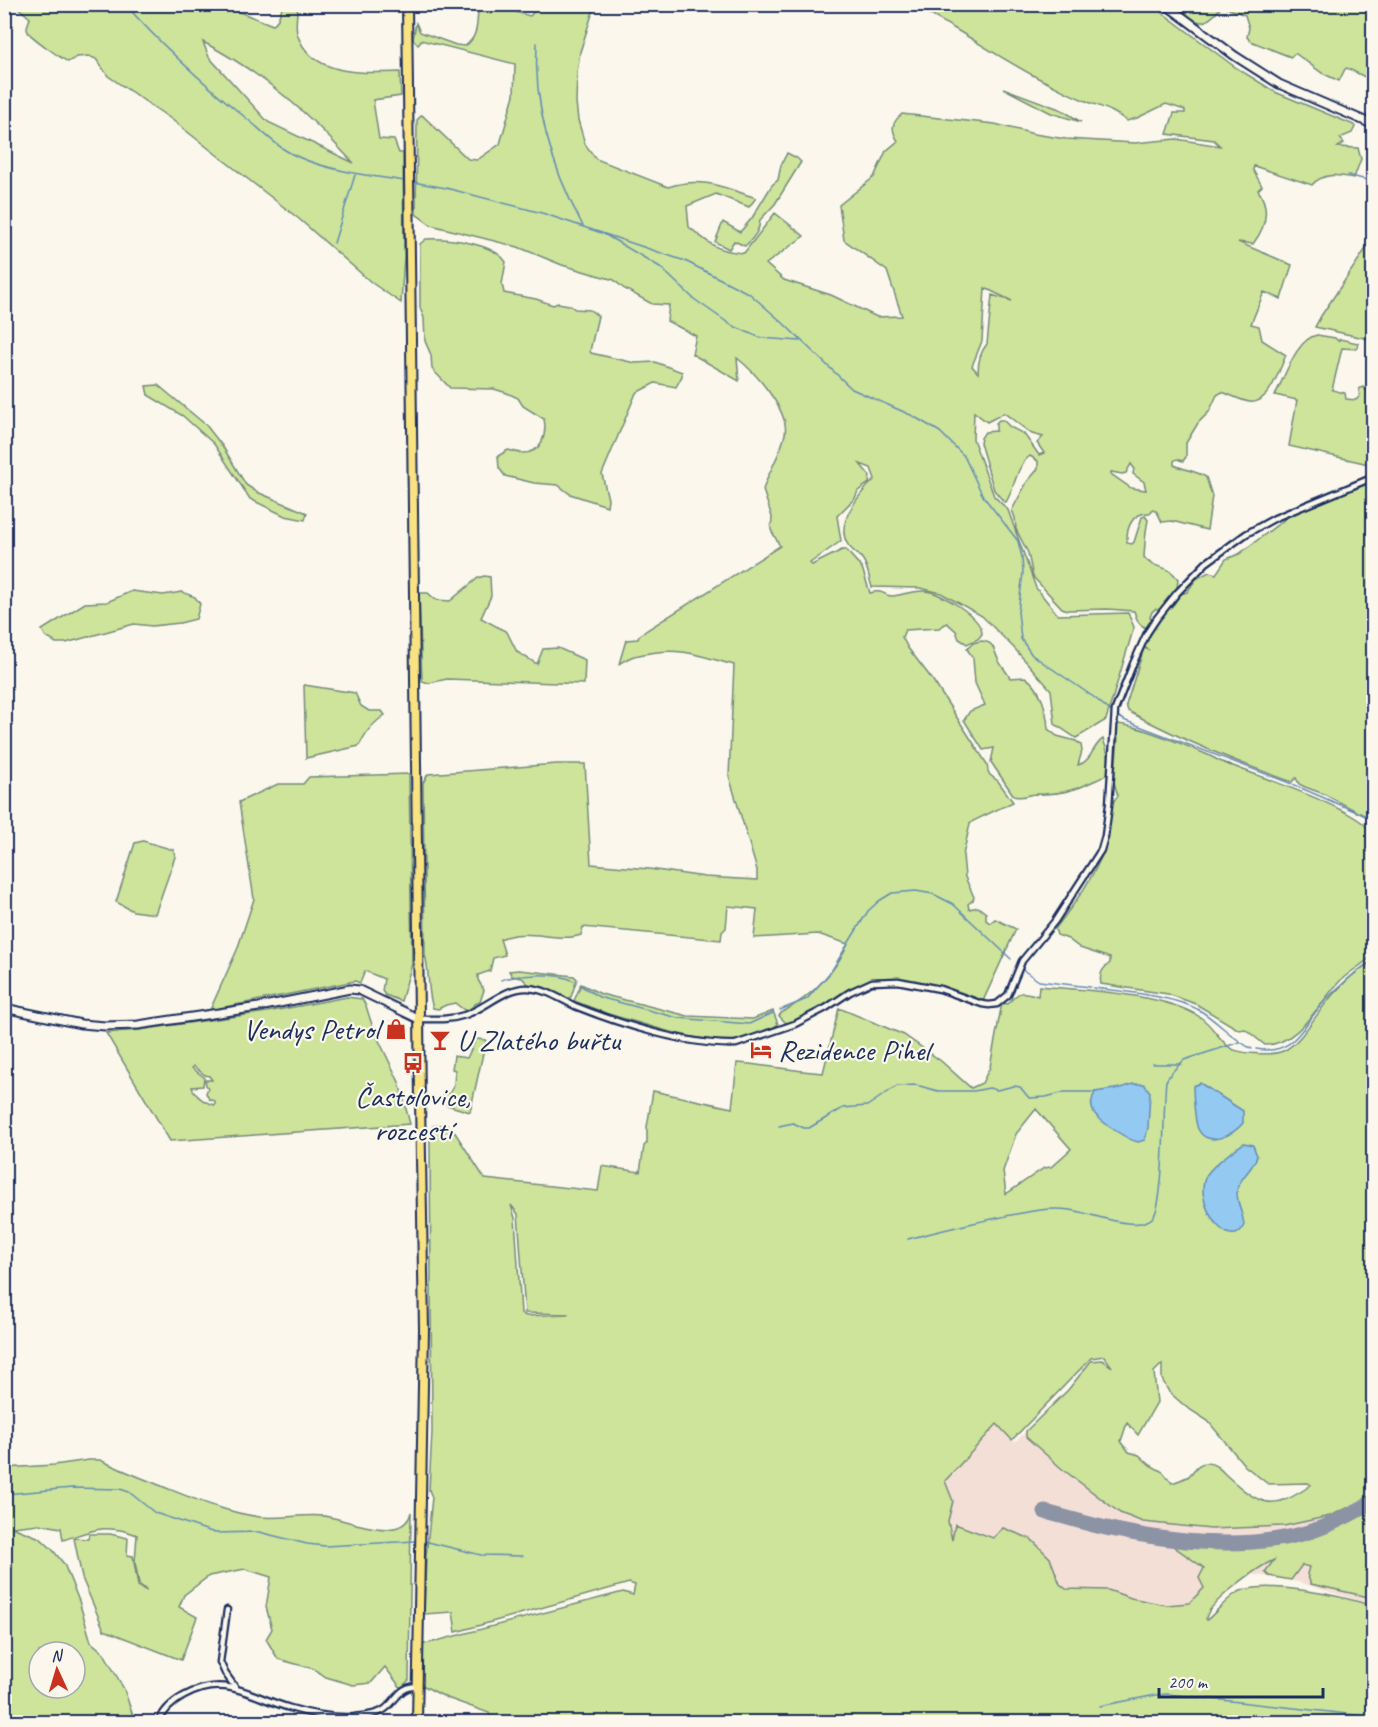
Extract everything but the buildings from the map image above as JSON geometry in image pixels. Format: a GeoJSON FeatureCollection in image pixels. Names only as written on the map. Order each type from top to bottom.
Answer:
{"type":"FeatureCollection","features":[{"type":"Feature","properties":{"kind":"main road"},"geometry":{"type":"LineString","coordinates":[[406,4],[424,1306],[417,1722]]}},
{"type":"Feature","properties":{"kind":"street"},"geometry":{"type":"LineString","coordinates":[[1165,4],[1235,56],[1279,84],[1374,125]]}},
{"type":"Feature","properties":{"kind":"street"},"geometry":{"type":"LineString","coordinates":[[4,1008],[81,1024],[127,1025],[259,1007],[350,989],[360,990],[419,1019],[446,1019],[465,1015],[514,990],[526,988],[549,993],[574,1005],[634,1026],[694,1041],[736,1044],[795,1024],[872,982],[898,981],[940,989],[982,1004],[997,1004],[1008,995],[1022,961],[1055,921],[1101,850],[1109,805],[1115,710],[1137,654],[1157,618],[1206,563],[1246,534],[1275,518],[1374,477]]}},
{"type":"Feature","properties":{"kind":"street"},"geometry":{"type":"LineString","coordinates":[[227,1610],[220,1662],[235,1688]]}},
{"type":"Feature","properties":{"kind":"street"},"geometry":{"type":"LineString","coordinates":[[159,1722],[169,1707],[186,1695],[214,1686],[235,1688],[293,1709],[326,1716],[352,1717],[381,1711],[404,1689],[418,1686]]}},
{"type":"Feature","properties":{"kind":"shaded area"},"geometry":{"type":"Polygon","coordinates":[[[1102,1360],[1127,1422],[1121,1440],[1129,1452],[1163,1472],[1172,1483],[1187,1477],[1273,1504],[1373,1473],[1373,1605],[1298,1582],[1250,1574],[1093,1663],[952,1541],[948,1521],[953,1501],[945,1481],[997,1423],[1015,1442],[1068,1390],[1091,1361],[1102,1360]]]}},
{"type":"Feature","properties":{"kind":"green space"},"geometry":{"type":"Polygon","coordinates":[[[15,5],[221,5],[273,25],[283,5],[298,5],[297,33],[304,47],[314,58],[326,65],[355,72],[400,72],[401,96],[373,100],[379,139],[394,140],[399,153],[403,153],[404,256],[401,303],[372,283],[299,219],[171,119],[108,76],[96,59],[89,56],[77,57],[68,62],[41,43],[27,30],[30,18],[15,5]],[[203,42],[209,57],[268,122],[354,163],[309,117],[281,93],[203,42]]]}},
{"type":"Feature","properties":{"kind":"green space"},"geometry":{"type":"Polygon","coordinates":[[[540,5],[595,5],[580,52],[576,102],[578,120],[585,144],[596,159],[668,187],[691,183],[712,184],[756,198],[749,207],[716,194],[687,206],[689,227],[714,246],[727,251],[744,253],[775,213],[804,236],[766,264],[784,280],[831,295],[877,317],[902,316],[887,271],[844,240],[839,205],[874,177],[886,151],[898,141],[893,127],[902,114],[995,124],[1066,139],[1135,143],[1176,139],[1220,146],[1214,140],[1167,134],[1174,113],[1185,113],[1185,110],[1166,104],[1127,121],[1111,111],[1040,79],[912,5],[1152,5],[1235,67],[1275,92],[1355,127],[1352,133],[1340,138],[1344,143],[1338,147],[1358,148],[1361,159],[1354,178],[1326,176],[1312,185],[1254,166],[1253,170],[1262,186],[1258,190],[1265,204],[1264,224],[1253,244],[1238,242],[1292,265],[1281,299],[1264,292],[1251,324],[1259,326],[1262,340],[1286,355],[1273,384],[1263,398],[1250,402],[1222,392],[1217,395],[1209,412],[1198,423],[1186,443],[1186,457],[1183,461],[1177,459],[1174,461],[1174,465],[1206,477],[1212,496],[1207,530],[1172,521],[1162,522],[1153,509],[1150,513],[1139,515],[1131,522],[1127,543],[1134,542],[1142,517],[1145,516],[1148,520],[1144,557],[1152,564],[1169,570],[1178,579],[1177,589],[1160,610],[1155,609],[1152,612],[1150,617],[1152,620],[1147,628],[1140,624],[1134,611],[1062,608],[1033,577],[1028,553],[1016,529],[1012,510],[1027,482],[1038,469],[1038,461],[1030,456],[1025,460],[1004,502],[994,490],[980,443],[985,432],[996,431],[996,423],[999,420],[1003,420],[1010,427],[1024,434],[1039,455],[1044,453],[1037,443],[1043,437],[1032,434],[1004,413],[987,422],[974,412],[973,439],[994,496],[1008,510],[1036,588],[1058,615],[1128,613],[1134,627],[1106,720],[1076,738],[1055,724],[1051,690],[982,616],[941,593],[920,588],[872,587],[865,563],[848,545],[844,535],[844,526],[851,508],[875,479],[871,468],[860,464],[870,476],[869,483],[858,491],[855,498],[837,516],[841,541],[810,563],[812,565],[846,550],[862,568],[870,593],[881,592],[892,596],[917,591],[932,592],[960,606],[980,627],[982,634],[978,639],[967,644],[959,639],[956,631],[947,623],[939,628],[905,630],[902,637],[987,764],[990,775],[998,781],[1013,802],[970,824],[963,855],[965,877],[974,897],[968,904],[969,909],[978,907],[986,913],[986,920],[990,923],[995,919],[1016,929],[983,1001],[923,983],[907,980],[877,980],[863,983],[793,1023],[786,1023],[779,1016],[781,1013],[802,1000],[820,984],[836,966],[848,944],[818,934],[754,938],[757,909],[728,906],[726,928],[722,932],[721,940],[583,927],[581,935],[572,937],[520,934],[500,939],[505,955],[493,958],[490,971],[478,975],[478,980],[484,990],[480,1002],[469,1010],[464,1010],[455,1003],[438,1009],[433,1008],[425,955],[423,783],[428,774],[585,764],[591,864],[705,877],[757,880],[757,870],[729,776],[734,665],[672,651],[637,655],[619,664],[626,640],[638,639],[647,630],[780,546],[771,530],[772,517],[763,490],[785,434],[782,414],[761,382],[737,358],[739,381],[692,354],[696,336],[667,321],[669,305],[652,304],[623,288],[614,280],[562,265],[518,247],[431,225],[416,214],[417,120],[422,115],[468,159],[477,160],[500,144],[514,95],[515,64],[421,40],[418,45],[413,39],[416,23],[420,32],[465,46],[475,34],[478,9],[491,14],[493,6],[530,16],[540,5]],[[985,288],[982,341],[972,366],[978,373],[980,358],[987,344],[992,295],[1012,301],[985,288]],[[1131,464],[1126,473],[1111,472],[1111,474],[1131,488],[1146,490],[1144,482],[1133,474],[1134,468],[1131,464]]]}},
{"type":"Feature","properties":{"kind":"green space"},"geometry":{"type":"Polygon","coordinates":[[[1174,5],[1373,5],[1373,81],[1347,68],[1339,81],[1322,73],[1296,54],[1291,57],[1250,41],[1247,37],[1249,28],[1245,15],[1222,6],[1209,19],[1199,22],[1174,5]]]}},
{"type":"Feature","properties":{"kind":"green space"},"geometry":{"type":"Polygon","coordinates":[[[1003,88],[1062,110],[1081,122],[1051,113],[1003,88]]]}},
{"type":"Feature","properties":{"kind":"green space"},"geometry":{"type":"Polygon","coordinates":[[[787,153],[801,162],[775,204],[760,220],[753,238],[745,246],[734,241],[729,249],[715,242],[723,222],[740,232],[752,218],[772,185],[778,180],[781,165],[787,153]]]}},
{"type":"Feature","properties":{"kind":"green space"},"geometry":{"type":"Polygon","coordinates":[[[1373,238],[1373,340],[1315,327],[1321,316],[1373,238]]]}},
{"type":"Feature","properties":{"kind":"green space"},"geometry":{"type":"Polygon","coordinates":[[[426,239],[470,243],[492,250],[506,262],[502,284],[504,293],[553,305],[558,303],[575,309],[590,310],[598,316],[591,353],[635,363],[655,362],[682,372],[676,387],[655,383],[636,393],[602,474],[608,499],[607,506],[570,494],[558,485],[534,483],[505,476],[499,468],[498,456],[508,450],[523,453],[535,450],[539,446],[545,431],[544,419],[523,406],[518,398],[507,393],[494,389],[450,388],[432,369],[431,355],[425,341],[424,318],[420,308],[420,244],[426,239]]]}},
{"type":"Feature","properties":{"kind":"green space"},"geometry":{"type":"Polygon","coordinates":[[[1317,335],[1335,338],[1338,341],[1340,339],[1358,343],[1357,349],[1342,348],[1332,390],[1345,393],[1346,399],[1356,400],[1360,396],[1359,389],[1363,387],[1371,395],[1373,394],[1373,465],[1289,446],[1297,400],[1275,395],[1297,351],[1310,338],[1317,335]]]}},
{"type":"Feature","properties":{"kind":"green space"},"geometry":{"type":"Polygon","coordinates":[[[158,385],[206,425],[223,447],[246,485],[307,513],[305,520],[285,516],[250,499],[214,444],[183,416],[148,395],[146,386],[158,385]]]}},
{"type":"Feature","properties":{"kind":"green space"},"geometry":{"type":"Polygon","coordinates":[[[1373,481],[1373,820],[1324,794],[1299,784],[1296,778],[1292,782],[1208,750],[1128,711],[1126,705],[1144,648],[1149,650],[1144,647],[1159,619],[1181,594],[1187,592],[1196,579],[1209,572],[1216,574],[1226,559],[1239,554],[1289,516],[1373,481]]]}},
{"type":"Feature","properties":{"kind":"green space"},"geometry":{"type":"Polygon","coordinates":[[[490,577],[491,596],[481,618],[507,632],[517,652],[537,664],[543,649],[558,648],[585,660],[584,684],[447,679],[429,683],[422,681],[419,593],[428,593],[436,600],[450,601],[478,578],[490,577]]]}},
{"type":"Feature","properties":{"kind":"green space"},"geometry":{"type":"Polygon","coordinates":[[[132,591],[163,595],[182,592],[195,597],[200,604],[196,619],[152,626],[134,624],[66,643],[56,643],[46,637],[42,630],[85,603],[107,602],[132,591]]]}},
{"type":"Feature","properties":{"kind":"green space"},"geometry":{"type":"Polygon","coordinates":[[[980,641],[991,644],[1010,678],[1025,677],[1031,681],[1045,707],[1048,729],[1057,736],[1076,741],[1081,745],[1082,751],[1078,765],[1089,757],[1096,745],[1103,739],[1110,764],[1107,774],[1066,792],[1014,796],[991,762],[994,748],[983,750],[964,720],[970,711],[985,705],[975,683],[973,658],[967,649],[973,643],[980,641]]]}},
{"type":"Feature","properties":{"kind":"green space"},"geometry":{"type":"Polygon","coordinates":[[[304,685],[355,693],[361,706],[369,711],[382,711],[385,715],[370,729],[359,746],[306,758],[304,685]]]}},
{"type":"Feature","properties":{"kind":"green space"},"geometry":{"type":"Polygon","coordinates":[[[1118,724],[1139,728],[1306,794],[1360,821],[1369,830],[1373,838],[1373,955],[1340,981],[1298,1031],[1288,1038],[1265,1045],[1245,1029],[1239,1030],[1196,1004],[1168,994],[1101,984],[1100,977],[1110,963],[1110,958],[1080,948],[1068,939],[1057,935],[1055,929],[1090,878],[1106,845],[1110,812],[1118,796],[1114,782],[1118,738],[1115,727],[1118,724]]]}},
{"type":"Feature","properties":{"kind":"green space"},"geometry":{"type":"Polygon","coordinates":[[[409,774],[412,964],[401,1001],[385,995],[382,991],[384,979],[365,971],[360,983],[355,981],[210,1010],[237,950],[254,899],[239,802],[278,784],[303,784],[309,777],[409,774]]]}},
{"type":"Feature","properties":{"kind":"green space"},"geometry":{"type":"Polygon","coordinates":[[[143,841],[174,850],[175,857],[155,914],[133,911],[116,902],[135,843],[143,841]]]}},
{"type":"Feature","properties":{"kind":"green space"},"geometry":{"type":"Polygon","coordinates":[[[1373,961],[1373,1496],[1330,1516],[1284,1526],[1211,1529],[1143,1522],[1120,1513],[1061,1468],[1026,1437],[1026,1431],[1068,1390],[1091,1361],[1102,1360],[1112,1367],[1104,1356],[1091,1358],[1012,1440],[997,1424],[945,1481],[953,1501],[948,1521],[952,1540],[955,1524],[993,1538],[1003,1528],[1031,1539],[1050,1558],[1060,1584],[1066,1589],[1108,1590],[1131,1598],[1167,1605],[1189,1603],[1204,1588],[1199,1578],[1204,1568],[1173,1546],[1175,1537],[1189,1535],[1244,1538],[1299,1533],[1342,1522],[1373,1506],[1373,1598],[1311,1584],[1307,1574],[1309,1567],[1302,1565],[1291,1580],[1269,1576],[1265,1572],[1274,1560],[1224,1595],[1206,1619],[1235,1594],[1247,1589],[1263,1587],[1303,1590],[1373,1606],[1373,1722],[491,1722],[489,1713],[447,1698],[422,1685],[421,1645],[623,1592],[633,1595],[635,1585],[629,1583],[456,1632],[453,1612],[424,1614],[426,1557],[432,1497],[429,1490],[432,1432],[430,1134],[433,1126],[445,1124],[452,1128],[485,1179],[598,1191],[602,1166],[640,1172],[644,1146],[647,1143],[647,1127],[653,1091],[732,1108],[737,1063],[823,1073],[839,1008],[904,1035],[941,1061],[971,1088],[982,1083],[990,1067],[1002,1003],[1008,1004],[1021,993],[1038,996],[1039,986],[1100,991],[1166,1003],[1200,1017],[1229,1047],[1247,1053],[1263,1054],[1278,1053],[1289,1048],[1336,992],[1373,961]],[[1036,1109],[1016,1134],[1003,1171],[1006,1194],[1044,1168],[1051,1167],[1071,1149],[1036,1109]],[[511,1205],[515,1218],[521,1313],[526,1316],[569,1314],[525,1313],[518,1214],[511,1205]],[[1162,1364],[1154,1372],[1157,1402],[1138,1435],[1127,1423],[1121,1441],[1129,1452],[1139,1455],[1150,1465],[1163,1472],[1172,1483],[1189,1476],[1199,1465],[1207,1463],[1218,1467],[1248,1493],[1266,1502],[1286,1499],[1311,1485],[1308,1483],[1268,1484],[1245,1466],[1208,1421],[1186,1407],[1169,1392],[1162,1379],[1162,1364]]]}},
{"type":"Feature","properties":{"kind":"green space"},"geometry":{"type":"Polygon","coordinates":[[[509,971],[574,976],[577,979],[571,997],[567,999],[546,989],[530,986],[522,978],[512,976],[509,971]]]}},
{"type":"Feature","properties":{"kind":"green space"},"geometry":{"type":"Polygon","coordinates":[[[581,984],[601,994],[688,1016],[753,1019],[773,1011],[778,1024],[770,1030],[730,1042],[701,1039],[608,1014],[574,1001],[581,984]]]}},
{"type":"Feature","properties":{"kind":"green space"},"geometry":{"type":"Polygon","coordinates":[[[347,997],[362,999],[399,1082],[410,1124],[170,1141],[106,1033],[267,1012],[347,997]],[[193,1066],[192,1068],[204,1077],[203,1086],[192,1087],[201,1099],[215,1105],[215,1101],[209,1099],[206,1093],[208,1088],[205,1080],[212,1080],[193,1066]]]}},
{"type":"Feature","properties":{"kind":"green space"},"geometry":{"type":"Polygon","coordinates":[[[476,1039],[486,1040],[470,1112],[447,1105],[442,1098],[445,1092],[449,1094],[454,1085],[455,1070],[452,1069],[454,1056],[467,1058],[476,1039]]]}},
{"type":"Feature","properties":{"kind":"green space"},"geometry":{"type":"Polygon","coordinates":[[[100,1460],[208,1504],[260,1517],[324,1516],[372,1528],[386,1529],[406,1522],[411,1512],[409,1680],[401,1688],[385,1667],[371,1683],[353,1685],[326,1677],[314,1669],[278,1659],[266,1639],[272,1629],[266,1607],[271,1577],[245,1569],[209,1576],[184,1595],[179,1607],[197,1617],[181,1660],[104,1630],[82,1578],[74,1538],[88,1539],[89,1534],[110,1534],[128,1538],[127,1555],[133,1556],[138,1586],[147,1591],[139,1584],[135,1562],[137,1535],[117,1529],[100,1529],[63,1540],[61,1528],[39,1524],[12,1527],[40,1538],[64,1564],[79,1601],[91,1642],[104,1653],[124,1689],[134,1719],[133,1722],[5,1722],[5,1468],[100,1460]]]}},
{"type":"Feature","properties":{"kind":"water"},"geometry":{"type":"Polygon","coordinates":[[[1200,1083],[1243,1111],[1243,1123],[1221,1138],[1208,1138],[1198,1129],[1193,1086],[1200,1083]]]}},
{"type":"Feature","properties":{"kind":"water"},"geometry":{"type":"Polygon","coordinates":[[[1144,1084],[1150,1092],[1148,1128],[1145,1140],[1138,1142],[1107,1125],[1096,1115],[1092,1106],[1095,1092],[1144,1084]]]}},
{"type":"Feature","properties":{"kind":"water"},"geometry":{"type":"Polygon","coordinates":[[[1244,1143],[1253,1145],[1257,1156],[1237,1190],[1244,1225],[1238,1233],[1231,1234],[1223,1230],[1209,1213],[1203,1189],[1205,1178],[1212,1168],[1244,1143]]]}},
{"type":"Feature","properties":{"kind":"waterway"},"geometry":{"type":"LineString","coordinates":[[125,4],[198,77],[285,150],[297,157],[327,167],[405,181]]}},
{"type":"Feature","properties":{"kind":"waterway"},"geometry":{"type":"LineString","coordinates":[[537,43],[538,91],[547,138],[554,161],[583,226]]}},
{"type":"Feature","properties":{"kind":"waterway"},"geometry":{"type":"LineString","coordinates":[[334,243],[355,175]]}},
{"type":"Feature","properties":{"kind":"waterway"},"geometry":{"type":"LineString","coordinates":[[1348,175],[1374,182]]}},
{"type":"Feature","properties":{"kind":"waterway"},"geometry":{"type":"LineString","coordinates":[[413,182],[446,188],[542,213],[685,261],[750,294],[852,389],[913,416],[940,432],[964,456],[983,496],[1018,541],[1023,573],[1018,612],[1021,639],[1032,655],[1126,721],[1287,782],[1366,816],[1374,824]]}},
{"type":"Feature","properties":{"kind":"waterway"},"geometry":{"type":"LineString","coordinates":[[604,234],[660,267],[694,299],[731,325],[761,338],[800,341]]}},
{"type":"Feature","properties":{"kind":"waterway"},"geometry":{"type":"LineString","coordinates":[[780,1010],[807,999],[832,970],[868,911],[892,893],[916,891],[933,894],[953,904],[1011,959]]}},
{"type":"Feature","properties":{"kind":"waterway"},"geometry":{"type":"LineString","coordinates":[[1256,1049],[1269,1050],[1289,1044],[1335,990],[1374,959]]}},
{"type":"Feature","properties":{"kind":"waterway"},"geometry":{"type":"LineString","coordinates":[[1023,970],[1039,981],[1090,987]]}},
{"type":"Feature","properties":{"kind":"waterway"},"geometry":{"type":"LineString","coordinates":[[501,980],[538,975],[558,976],[574,981]]}},
{"type":"Feature","properties":{"kind":"waterway"},"geometry":{"type":"LineString","coordinates":[[580,985],[599,997],[678,1018],[749,1024],[773,1013]]}},
{"type":"Feature","properties":{"kind":"waterway"},"geometry":{"type":"LineString","coordinates":[[1093,988],[1147,995],[1188,1005],[1206,1014],[1252,1049]]}},
{"type":"Feature","properties":{"kind":"waterway"},"geometry":{"type":"LineString","coordinates":[[908,1239],[978,1222],[1044,1210],[1070,1210],[1126,1223],[1146,1222],[1153,1217],[1160,1194],[1166,1081],[1184,1060],[1240,1042]]}},
{"type":"Feature","properties":{"kind":"waterway"},"geometry":{"type":"LineString","coordinates":[[1152,1064],[1181,1064]]}},
{"type":"Feature","properties":{"kind":"waterway"},"geometry":{"type":"LineString","coordinates":[[779,1126],[793,1123],[809,1128],[843,1108],[867,1106],[897,1086],[916,1085],[938,1091],[974,1091],[989,1088],[997,1090],[1014,1086],[1020,1087],[1029,1098],[1046,1097],[1065,1092],[1095,1092]]}},
{"type":"Feature","properties":{"kind":"waterway"},"geometry":{"type":"LineString","coordinates":[[4,1494],[72,1488],[120,1489],[129,1492],[155,1513],[215,1533],[259,1532],[325,1546],[416,1541]]}},
{"type":"Feature","properties":{"kind":"waterway"},"geometry":{"type":"LineString","coordinates":[[424,1541],[481,1555],[523,1556]]}},
{"type":"Feature","properties":{"kind":"waterway"},"geometry":{"type":"LineString","coordinates":[[1100,1706],[1168,1694],[1374,1717]]}},
{"type":"Feature","properties":{"kind":"taxiway"},"geometry":{"type":"LineString","coordinates":[[1045,1512],[1135,1534],[1186,1541],[1238,1543],[1288,1537],[1312,1531],[1344,1518],[1374,1501]]}},
{"type":"Feature","properties":{"kind":"place","name":"Vendys Petrol"},"geometry":{"type":"Point","coordinates":[396,1029]}},
{"type":"Feature","properties":{"kind":"place","name":"U Zlatého buřtu"},"geometry":{"type":"Point","coordinates":[440,1040]}},
{"type":"Feature","properties":{"kind":"place","name":"Rezidence Pihel"},"geometry":{"type":"Point","coordinates":[761,1050]}},
{"type":"Feature","properties":{"kind":"place","name":"Častolovice, rozcestí"},"geometry":{"type":"Point","coordinates":[413,1063]}}]}
